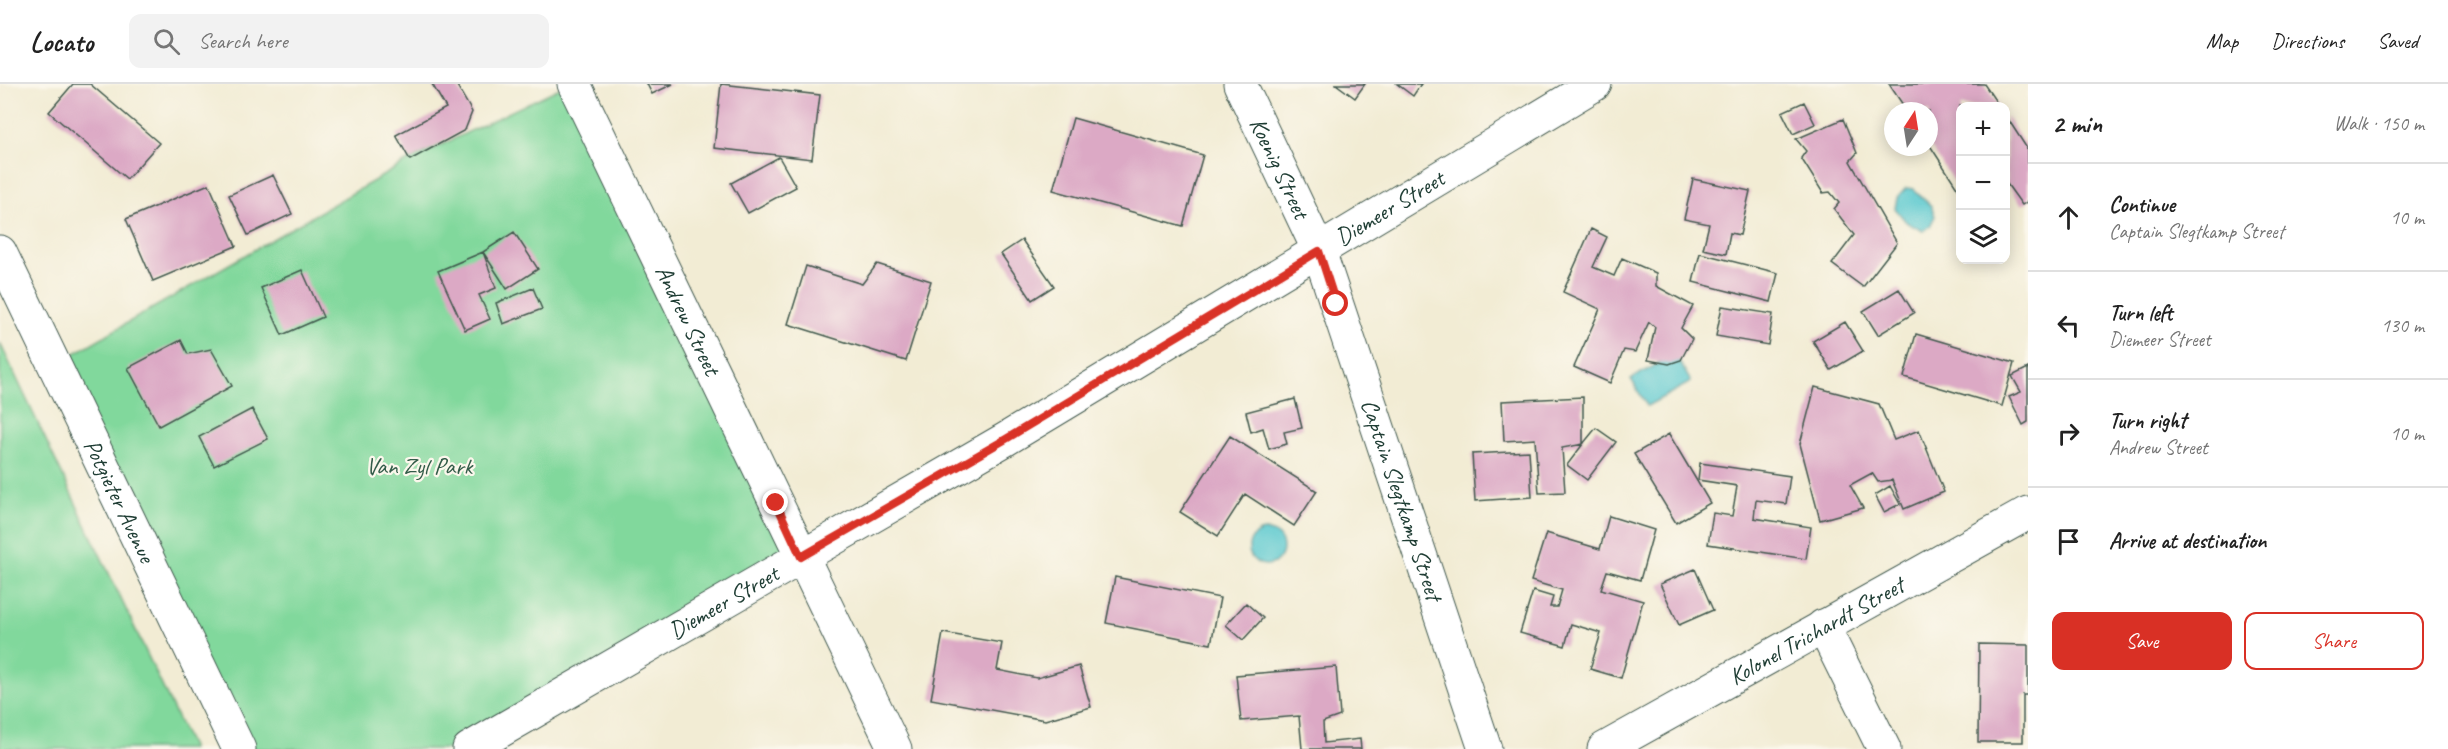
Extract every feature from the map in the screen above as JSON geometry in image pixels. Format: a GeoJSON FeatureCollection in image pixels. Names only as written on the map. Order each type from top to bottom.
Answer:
{"type":"FeatureCollection","features":[{"type":"Feature","properties":{"kind":"street","name":"Andrew Street"},"geometry":{"type":"LineString","coordinates":[[574,84],[895,749]]}},
{"type":"Feature","properties":{"kind":"street","name":"Koenig Street"},"geometry":{"type":"LineString","coordinates":[[1240,84],[1319,251]]}},
{"type":"Feature","properties":{"kind":"street","name":"Diemeer Street"},"geometry":{"type":"LineString","coordinates":[[469,749],[1016,433],[1595,84]]}},
{"type":"Feature","properties":{"kind":"street","name":"Captain Slegtkamp Street"},"geometry":{"type":"LineString","coordinates":[[1319,251],[1485,749]]}},
{"type":"Feature","properties":{"kind":"street","name":"Potgieter Avenue"},"geometry":{"type":"LineString","coordinates":[[0,252],[239,749]]}},
{"type":"Feature","properties":{"kind":"street","name":"Kolonel Trichardt Street"},"geometry":{"type":"LineString","coordinates":[[1604,749],[2028,513]]}},
{"type":"Feature","properties":{"kind":"street"},"geometry":{"type":"LineString","coordinates":[[1823,626],[1884,749]]}},
{"type":"Feature","properties":{"kind":"green space","name":"Van Zyl Park"},"geometry":{"type":"Polygon","coordinates":[[[568,84],[801,557],[469,749],[239,749],[54,365],[410,160],[568,84]]]}},
{"type":"Feature","properties":{"kind":"green space"},"geometry":{"type":"Polygon","coordinates":[[[0,343],[192,749],[0,749],[0,343]]]}},
{"type":"Feature","properties":{"kind":"water"},"geometry":{"type":"Polygon","coordinates":[[[1906,188],[1914,189],[1931,206],[1935,216],[1930,226],[1923,231],[1906,222],[1895,208],[1897,198],[1906,188]]]}},
{"type":"Feature","properties":{"kind":"water"},"geometry":{"type":"Polygon","coordinates":[[[1675,354],[1691,382],[1647,406],[1631,379],[1675,354]]]}},
{"type":"Feature","properties":{"kind":"water"},"geometry":{"type":"Polygon","coordinates":[[[1266,531],[1278,536],[1283,548],[1278,560],[1266,565],[1254,560],[1249,548],[1254,536],[1266,531]]]}},
{"type":"Feature","properties":{"kind":"building"},"geometry":{"type":"Polygon","coordinates":[[[73,84],[90,84],[159,143],[127,179],[49,112],[73,84]]]}},
{"type":"Feature","properties":{"kind":"building"},"geometry":{"type":"Polygon","coordinates":[[[432,84],[456,84],[472,112],[465,130],[410,160],[396,135],[446,108],[432,84]]]}},
{"type":"Feature","properties":{"kind":"building"},"geometry":{"type":"Polygon","coordinates":[[[647,84],[673,84],[652,94],[647,84]]]}},
{"type":"Feature","properties":{"kind":"building"},"geometry":{"type":"Polygon","coordinates":[[[721,84],[820,95],[812,159],[714,148],[721,84]]]}},
{"type":"Feature","properties":{"kind":"building"},"geometry":{"type":"Polygon","coordinates":[[[1336,84],[1365,84],[1355,98],[1336,84]]]}},
{"type":"Feature","properties":{"kind":"building"},"geometry":{"type":"Polygon","coordinates":[[[1397,84],[1421,84],[1413,96],[1397,84]]]}},
{"type":"Feature","properties":{"kind":"building"},"geometry":{"type":"Polygon","coordinates":[[[1889,84],[1984,84],[1996,102],[1956,102],[1956,186],[1937,156],[1938,102],[1901,102],[1889,84]]]}},
{"type":"Feature","properties":{"kind":"building"},"geometry":{"type":"Polygon","coordinates":[[[1804,102],[1815,124],[1793,134],[1782,112],[1804,102]]]}},
{"type":"Feature","properties":{"kind":"building"},"geometry":{"type":"Polygon","coordinates":[[[1073,118],[1203,155],[1183,226],[1053,190],[1073,118]]]}},
{"type":"Feature","properties":{"kind":"building"},"geometry":{"type":"Polygon","coordinates":[[[1843,119],[1857,153],[1850,161],[1897,243],[1863,287],[1832,264],[1854,235],[1834,209],[1839,203],[1830,192],[1823,193],[1801,158],[1806,151],[1796,139],[1843,119]]]}},
{"type":"Feature","properties":{"kind":"building"},"geometry":{"type":"Polygon","coordinates":[[[2010,122],[2028,150],[2028,201],[2022,205],[2010,188],[2010,122]]]}},
{"type":"Feature","properties":{"kind":"building"},"geometry":{"type":"Polygon","coordinates":[[[779,157],[796,187],[748,213],[731,183],[779,157]]]}},
{"type":"Feature","properties":{"kind":"building"},"geometry":{"type":"Polygon","coordinates":[[[273,175],[292,214],[248,235],[229,195],[273,175]]]}},
{"type":"Feature","properties":{"kind":"building"},"geometry":{"type":"Polygon","coordinates":[[[1693,179],[1750,191],[1740,235],[1730,233],[1726,254],[1703,249],[1709,224],[1684,219],[1693,179]]]}},
{"type":"Feature","properties":{"kind":"building"},"geometry":{"type":"Polygon","coordinates":[[[209,184],[236,246],[153,281],[126,219],[209,184]]]}},
{"type":"Feature","properties":{"kind":"building"},"geometry":{"type":"Polygon","coordinates":[[[1591,229],[1607,237],[1593,267],[1614,276],[1622,258],[1656,273],[1656,286],[1693,306],[1681,328],[1692,339],[1681,360],[1669,364],[1648,360],[1655,327],[1649,322],[1635,352],[1624,350],[1610,383],[1574,367],[1600,309],[1563,292],[1591,229]]]}},
{"type":"Feature","properties":{"kind":"building"},"geometry":{"type":"Polygon","coordinates":[[[514,232],[538,269],[507,289],[483,252],[514,232]]]}},
{"type":"Feature","properties":{"kind":"building"},"geometry":{"type":"Polygon","coordinates":[[[1022,240],[1054,286],[1032,300],[1001,254],[1022,240]]]}},
{"type":"Feature","properties":{"kind":"building"},"geometry":{"type":"Polygon","coordinates":[[[483,252],[496,288],[479,295],[490,319],[465,330],[438,271],[483,252]]]}},
{"type":"Feature","properties":{"kind":"building"},"geometry":{"type":"Polygon","coordinates":[[[1700,253],[1778,273],[1771,302],[1693,282],[1700,253]]]}},
{"type":"Feature","properties":{"kind":"building"},"geometry":{"type":"Polygon","coordinates":[[[877,264],[931,281],[906,361],[788,324],[806,266],[862,284],[877,264]]]}},
{"type":"Feature","properties":{"kind":"building"},"geometry":{"type":"Polygon","coordinates":[[[302,270],[323,317],[282,335],[261,288],[302,270]]]}},
{"type":"Feature","properties":{"kind":"building"},"geometry":{"type":"Polygon","coordinates":[[[533,288],[542,309],[503,324],[496,303],[533,288]]]}},
{"type":"Feature","properties":{"kind":"building"},"geometry":{"type":"Polygon","coordinates":[[[1899,289],[1914,313],[1878,335],[1863,311],[1899,289]]]}},
{"type":"Feature","properties":{"kind":"building"},"geometry":{"type":"Polygon","coordinates":[[[1722,306],[1773,314],[1768,345],[1716,336],[1722,306]]]}},
{"type":"Feature","properties":{"kind":"building"},"geometry":{"type":"Polygon","coordinates":[[[1845,322],[1863,351],[1831,370],[1813,341],[1845,322]]]}},
{"type":"Feature","properties":{"kind":"building"},"geometry":{"type":"Polygon","coordinates":[[[1916,334],[2014,363],[2002,406],[1904,377],[1916,334]]]}},
{"type":"Feature","properties":{"kind":"building"},"geometry":{"type":"Polygon","coordinates":[[[181,340],[188,354],[211,349],[232,386],[159,426],[128,368],[181,340]]]}},
{"type":"Feature","properties":{"kind":"building"},"geometry":{"type":"Polygon","coordinates":[[[2028,368],[2028,422],[2023,425],[2009,397],[2021,392],[2012,376],[2028,368]]]}},
{"type":"Feature","properties":{"kind":"building"},"geometry":{"type":"Polygon","coordinates":[[[1815,387],[1879,404],[1894,440],[1919,430],[1944,492],[1904,509],[1892,480],[1878,482],[1872,473],[1850,485],[1863,508],[1820,520],[1800,444],[1815,387]]]}},
{"type":"Feature","properties":{"kind":"building"},"geometry":{"type":"Polygon","coordinates":[[[1583,397],[1583,444],[1562,448],[1565,492],[1539,493],[1535,439],[1504,441],[1502,401],[1583,397]]]}},
{"type":"Feature","properties":{"kind":"building"},"geometry":{"type":"Polygon","coordinates":[[[1295,399],[1302,428],[1284,432],[1287,444],[1269,449],[1263,428],[1251,432],[1246,412],[1295,399]]]}},
{"type":"Feature","properties":{"kind":"building"},"geometry":{"type":"Polygon","coordinates":[[[252,409],[268,439],[214,466],[199,437],[252,409]]]}},
{"type":"Feature","properties":{"kind":"building"},"geometry":{"type":"Polygon","coordinates":[[[1596,428],[1616,442],[1587,480],[1567,465],[1596,428]]]}},
{"type":"Feature","properties":{"kind":"building"},"geometry":{"type":"Polygon","coordinates":[[[1669,434],[1710,503],[1676,523],[1634,454],[1669,434]]]}},
{"type":"Feature","properties":{"kind":"building"},"geometry":{"type":"Polygon","coordinates":[[[1230,436],[1317,491],[1294,526],[1245,494],[1218,536],[1180,512],[1230,436]]]}},
{"type":"Feature","properties":{"kind":"building"},"geometry":{"type":"Polygon","coordinates":[[[1529,451],[1532,497],[1475,501],[1472,454],[1529,451]]]}},
{"type":"Feature","properties":{"kind":"building"},"geometry":{"type":"Polygon","coordinates":[[[1700,463],[1790,476],[1786,504],[1756,500],[1754,518],[1811,527],[1806,559],[1708,544],[1713,513],[1732,516],[1737,486],[1698,480],[1700,463]]]}},
{"type":"Feature","properties":{"kind":"building"},"geometry":{"type":"Polygon","coordinates":[[[1890,486],[1900,504],[1884,512],[1875,495],[1890,486]]]}},
{"type":"Feature","properties":{"kind":"building"},"geometry":{"type":"Polygon","coordinates":[[[1609,516],[1654,530],[1640,580],[1607,571],[1601,589],[1643,601],[1621,678],[1590,669],[1601,633],[1571,624],[1565,646],[1520,633],[1533,591],[1553,597],[1550,607],[1557,607],[1562,590],[1531,581],[1546,533],[1600,549],[1609,516]]]}},
{"type":"Feature","properties":{"kind":"building"},"geometry":{"type":"Polygon","coordinates":[[[1695,569],[1713,610],[1679,625],[1660,584],[1695,569]]]}},
{"type":"Feature","properties":{"kind":"building"},"geometry":{"type":"Polygon","coordinates":[[[1115,577],[1220,598],[1211,644],[1106,623],[1115,577]]]}},
{"type":"Feature","properties":{"kind":"building"},"geometry":{"type":"Polygon","coordinates":[[[1246,603],[1263,618],[1243,640],[1226,625],[1246,603]]]}},
{"type":"Feature","properties":{"kind":"building"},"geometry":{"type":"Polygon","coordinates":[[[943,633],[1002,643],[997,670],[1037,678],[1079,666],[1091,707],[1045,720],[931,699],[943,633]]]}},
{"type":"Feature","properties":{"kind":"building"},"geometry":{"type":"Polygon","coordinates":[[[1979,644],[2028,645],[2028,695],[2023,695],[2023,742],[1978,742],[1979,644]]]}},
{"type":"Feature","properties":{"kind":"building"},"geometry":{"type":"Polygon","coordinates":[[[1336,667],[1340,716],[1323,722],[1324,743],[1360,739],[1361,749],[1302,749],[1299,716],[1241,721],[1236,675],[1336,667]]]}},
{"type":"Feature","properties":{"kind":"route"},"geometry":{"type":"LineString","coordinates":[[776,503],[801,557],[1006,439],[1319,251],[1336,304]]}}]}
